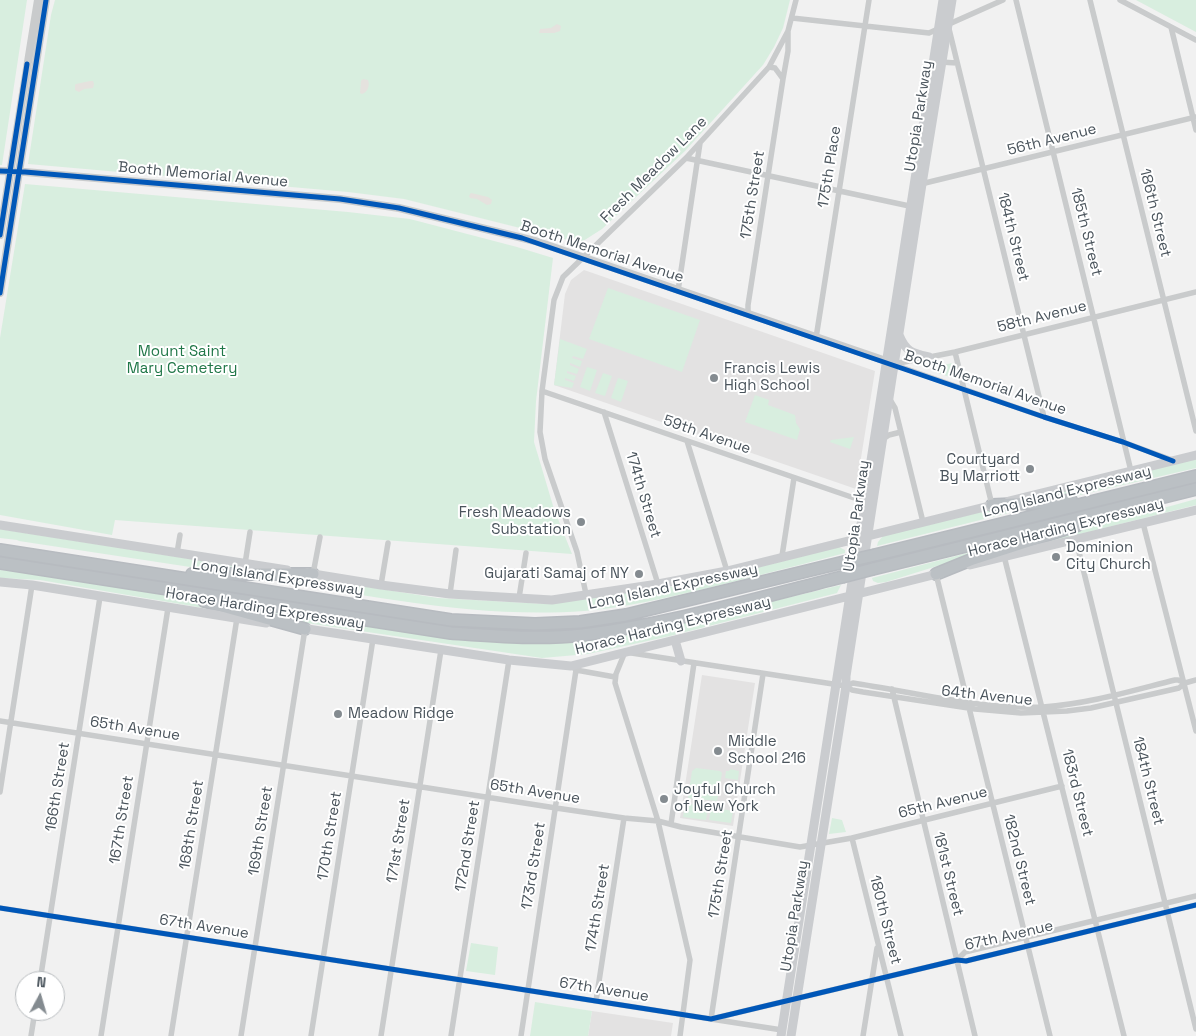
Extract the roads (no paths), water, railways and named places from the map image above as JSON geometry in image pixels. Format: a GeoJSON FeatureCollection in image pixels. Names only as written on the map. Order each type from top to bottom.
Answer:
{"type":"FeatureCollection","features":[{"type":"Feature","properties":{"kind":"highway","name":"Long Island Expressway"},"geometry":{"type":"LineString","coordinates":[[0,550],[451,620],[535,624],[580,622],[626,615],[1196,476]]}},
{"type":"Feature","properties":{"kind":"highway"},"geometry":{"type":"LineString","coordinates":[[992,505],[1057,502],[1157,486]]}},
{"type":"Feature","properties":{"kind":"highway","name":"Long Island Expressway"},"geometry":{"type":"LineString","coordinates":[[0,564],[450,632],[495,637],[582,635],[632,627],[1196,489]]}},
{"type":"Feature","properties":{"kind":"highway"},"geometry":{"type":"LineString","coordinates":[[936,574],[974,559],[1167,496]]}},
{"type":"Feature","properties":{"kind":"highway"},"geometry":{"type":"LineString","coordinates":[[154,574],[313,574]]}},
{"type":"Feature","properties":{"kind":"highway"},"geometry":{"type":"LineString","coordinates":[[154,587],[305,629]]}},
{"type":"Feature","properties":{"kind":"main road","name":"Utopia Parkway"},"geometry":{"type":"LineString","coordinates":[[781,1033],[846,686],[846,676],[890,398],[890,363],[899,334],[918,185],[937,62],[938,29],[942,0]]}},
{"type":"Feature","properties":{"kind":"main road","name":"Utopia Parkway"},"geometry":{"type":"LineString","coordinates":[[937,62],[948,24],[952,0]]}},
{"type":"Feature","properties":{"kind":"main road","name":"Utopia Parkway"},"geometry":{"type":"LineString","coordinates":[[791,1036],[836,685],[863,501],[890,363],[915,207]]}},
{"type":"Feature","properties":{"kind":"main road"},"geometry":{"type":"LineString","coordinates":[[899,334],[907,350],[928,357]]}},
{"type":"Feature","properties":{"kind":"main road"},"geometry":{"type":"LineString","coordinates":[[0,525],[381,585],[450,594],[552,600],[658,584],[727,571],[1196,455]]}},
{"type":"Feature","properties":{"kind":"main road","name":"Horace Harding Expressway"},"geometry":{"type":"LineString","coordinates":[[0,582],[32,585],[441,650],[574,668],[625,652],[1004,556],[1196,510]]}},
{"type":"Feature","properties":{"kind":"main road"},"geometry":{"type":"LineString","coordinates":[[675,640],[681,661]]}},
{"type":"Feature","properties":{"kind":"street"},"geometry":{"type":"LineString","coordinates":[[0,235],[38,0]]}},
{"type":"Feature","properties":{"kind":"street"},"geometry":{"type":"LineString","coordinates":[[0,293],[46,0]]}},
{"type":"Feature","properties":{"kind":"street","name":"Fresh Meadow Lane"},"geometry":{"type":"LineString","coordinates":[[586,594],[577,552],[545,459],[540,432],[542,391],[554,300],[563,277],[686,158],[769,67],[788,31],[796,0]]}},
{"type":"Feature","properties":{"kind":"street","name":"175th Place"},"geometry":{"type":"LineString","coordinates":[[816,338],[869,0]]}},
{"type":"Feature","properties":{"kind":"street"},"geometry":{"type":"LineString","coordinates":[[792,18],[929,33],[1003,0]]}},
{"type":"Feature","properties":{"kind":"street","name":"185th Street"},"geometry":{"type":"LineString","coordinates":[[1016,0],[1131,471]]}},
{"type":"Feature","properties":{"kind":"street","name":"186th Street"},"geometry":{"type":"LineString","coordinates":[[1090,0],[1196,431]]}},
{"type":"Feature","properties":{"kind":"street"},"geometry":{"type":"LineString","coordinates":[[1120,0],[1196,40]]}},
{"type":"Feature","properties":{"kind":"street","name":"184th Street"},"geometry":{"type":"LineString","coordinates":[[948,24],[1044,417]]}},
{"type":"Feature","properties":{"kind":"street"},"geometry":{"type":"LineString","coordinates":[[1171,27],[1196,130]]}},
{"type":"Feature","properties":{"kind":"street","name":"175th Street"},"geometry":{"type":"LineString","coordinates":[[748,314],[788,51],[788,31]]}},
{"type":"Feature","properties":{"kind":"street"},"geometry":{"type":"LineString","coordinates":[[937,62],[957,63]]}},
{"type":"Feature","properties":{"kind":"street"},"geometry":{"type":"LineString","coordinates":[[769,67],[775,68],[783,79]]}},
{"type":"Feature","properties":{"kind":"street","name":"56th Avenue"},"geometry":{"type":"LineString","coordinates":[[918,185],[1194,118]]}},
{"type":"Feature","properties":{"kind":"street"},"geometry":{"type":"LineString","coordinates":[[678,290],[700,143]]}},
{"type":"Feature","properties":{"kind":"street"},"geometry":{"type":"LineString","coordinates":[[686,158],[915,207]]}},
{"type":"Feature","properties":{"kind":"street","name":"Booth Memorial Avenue"},"geometry":{"type":"LineString","coordinates":[[0,171],[340,199],[389,207],[535,241],[964,390],[1124,442],[1172,461]]}},
{"type":"Feature","properties":{"kind":"street","name":"58th Avenue"},"geometry":{"type":"LineString","coordinates":[[890,363],[955,352],[1196,292]]}},
{"type":"Feature","properties":{"kind":"street"},"geometry":{"type":"LineString","coordinates":[[955,352],[992,505]]}},
{"type":"Feature","properties":{"kind":"street","name":"59th Avenue"},"geometry":{"type":"LineString","coordinates":[[542,391],[863,501]]}},
{"type":"Feature","properties":{"kind":"street"},"geometry":{"type":"LineString","coordinates":[[890,398],[895,408],[923,522]]}},
{"type":"Feature","properties":{"kind":"street","name":"174th Street"},"geometry":{"type":"LineString","coordinates":[[604,412],[658,584]]}},
{"type":"Feature","properties":{"kind":"street"},"geometry":{"type":"LineString","coordinates":[[883,440],[890,435],[901,432]]}},
{"type":"Feature","properties":{"kind":"street"},"geometry":{"type":"LineString","coordinates":[[687,441],[727,571]]}},
{"type":"Feature","properties":{"kind":"street"},"geometry":{"type":"LineString","coordinates":[[782,556],[794,478]]}},
{"type":"Feature","properties":{"kind":"street"},"geometry":{"type":"LineString","coordinates":[[1143,523],[1196,730]]}},
{"type":"Feature","properties":{"kind":"street"},"geometry":{"type":"LineString","coordinates":[[245,564],[250,532]]}},
{"type":"Feature","properties":{"kind":"street"},"geometry":{"type":"LineString","coordinates":[[177,553],[180,534]]}},
{"type":"Feature","properties":{"kind":"street"},"geometry":{"type":"LineString","coordinates":[[313,574],[320,537]]}},
{"type":"Feature","properties":{"kind":"street","name":"184th Street"},"geometry":{"type":"LineString","coordinates":[[1076,540],[1196,1029]]}},
{"type":"Feature","properties":{"kind":"street"},"geometry":{"type":"LineString","coordinates":[[381,585],[388,543]]}},
{"type":"Feature","properties":{"kind":"street"},"geometry":{"type":"LineString","coordinates":[[450,594],[456,550]]}},
{"type":"Feature","properties":{"kind":"street"},"geometry":{"type":"LineString","coordinates":[[519,598],[526,553]]}},
{"type":"Feature","properties":{"kind":"street","name":"183rd Street"},"geometry":{"type":"LineString","coordinates":[[1004,556],[1124,1036]]}},
{"type":"Feature","properties":{"kind":"street","name":"182nd Street"},"geometry":{"type":"LineString","coordinates":[[936,574],[1050,1036]]}},
{"type":"Feature","properties":{"kind":"street"},"geometry":{"type":"LineString","coordinates":[[0,792],[32,585]]}},
{"type":"Feature","properties":{"kind":"street","name":"166th Street"},"geometry":{"type":"LineString","coordinates":[[42,971],[100,597]]}},
{"type":"Feature","properties":{"kind":"street","name":"167th Street"},"geometry":{"type":"LineString","coordinates":[[101,1036],[168,608]]}},
{"type":"Feature","properties":{"kind":"street","name":"168th Street"},"geometry":{"type":"LineString","coordinates":[[171,1036],[237,618]]}},
{"type":"Feature","properties":{"kind":"street","name":"169th Street"},"geometry":{"type":"LineString","coordinates":[[241,1036],[305,629]]}},
{"type":"Feature","properties":{"kind":"street","name":"170th Street"},"geometry":{"type":"LineString","coordinates":[[311,1036],[373,639]]}},
{"type":"Feature","properties":{"kind":"street","name":"171st Street"},"geometry":{"type":"LineString","coordinates":[[381,1036],[441,650]]}},
{"type":"Feature","properties":{"kind":"street"},"geometry":{"type":"LineString","coordinates":[[625,652],[615,677],[617,689],[658,821],[690,960],[680,1036]]}},
{"type":"Feature","properties":{"kind":"street","name":"64th Avenue"},"geometry":{"type":"LineString","coordinates":[[625,652],[846,686],[852,690],[1002,713],[1043,710],[1067,704],[1114,699],[1174,680],[1184,684],[1196,680]]}},
{"type":"Feature","properties":{"kind":"street","name":"172nd Street"},"geometry":{"type":"LineString","coordinates":[[451,1036],[509,660]]}},
{"type":"Feature","properties":{"kind":"street"},"geometry":{"type":"LineString","coordinates":[[671,824],[694,664]]}},
{"type":"Feature","properties":{"kind":"street"},"geometry":{"type":"LineString","coordinates":[[574,668],[615,677]]}},
{"type":"Feature","properties":{"kind":"street","name":"173rd Street"},"geometry":{"type":"LineString","coordinates":[[520,1036],[556,808],[574,668]]}},
{"type":"Feature","properties":{"kind":"street","name":"175th Street"},"geometry":{"type":"LineString","coordinates":[[711,1019],[763,674]]}},
{"type":"Feature","properties":{"kind":"street","name":"64th Avenue"},"geometry":{"type":"LineString","coordinates":[[846,686],[853,683],[996,705],[1043,710]]}},
{"type":"Feature","properties":{"kind":"street","name":"181st Street"},"geometry":{"type":"LineString","coordinates":[[892,689],[922,821],[976,1036]]}},
{"type":"Feature","properties":{"kind":"street","name":"65th Avenue"},"geometry":{"type":"LineString","coordinates":[[0,721],[556,808],[658,821],[681,827],[800,847],[852,838],[1062,786]]}},
{"type":"Feature","properties":{"kind":"street","name":"174th Street"},"geometry":{"type":"LineString","coordinates":[[596,1001],[624,818]]}},
{"type":"Feature","properties":{"kind":"street","name":"180th Street"},"geometry":{"type":"LineString","coordinates":[[852,838],[901,1036]]}},
{"type":"Feature","properties":{"kind":"street","name":"67th Avenue"},"geometry":{"type":"LineString","coordinates":[[957,960],[965,952],[1196,896]]}},
{"type":"Feature","properties":{"kind":"street","name":"67th Avenue"},"geometry":{"type":"LineString","coordinates":[[711,1019],[957,960],[966,961],[1196,905]]}},
{"type":"Feature","properties":{"kind":"street","name":"67th Avenue"},"geometry":{"type":"LineString","coordinates":[[0,908],[711,1019],[781,1033]]}},
{"type":"Feature","properties":{"kind":"street"},"geometry":{"type":"LineString","coordinates":[[863,1036],[878,946]]}},
{"type":"Feature","properties":{"kind":"street"},"geometry":{"type":"LineString","coordinates":[[32,1036],[34,1021]]}},
{"type":"Feature","properties":{"kind":"place","name":"Francis Lewis High School"},"geometry":{"type":"Point","coordinates":[714,378]}},
{"type":"Feature","properties":{"kind":"place","name":"Courtyard By Marriott"},"geometry":{"type":"Point","coordinates":[1030,469]}},
{"type":"Feature","properties":{"kind":"place","name":"Fresh Meadows Substation"},"geometry":{"type":"Point","coordinates":[581,522]}},
{"type":"Feature","properties":{"kind":"place","name":"Dominion City Church"},"geometry":{"type":"Point","coordinates":[1056,557]}},
{"type":"Feature","properties":{"kind":"place","name":"Gujarati Samaj of NY"},"geometry":{"type":"Point","coordinates":[639,574]}},
{"type":"Feature","properties":{"kind":"place","name":"Meadow Ridge"},"geometry":{"type":"Point","coordinates":[338,714]}},
{"type":"Feature","properties":{"kind":"place","name":"Middle School 216"},"geometry":{"type":"Point","coordinates":[718,751]}},
{"type":"Feature","properties":{"kind":"place","name":"Joyful Church of New York"},"geometry":{"type":"Point","coordinates":[664,799]}},
{"type":"Feature","properties":{"kind":"park label","name":"Mount Saint Mary Cemetery"},"geometry":{"type":"Point","coordinates":[182,360]}}]}
